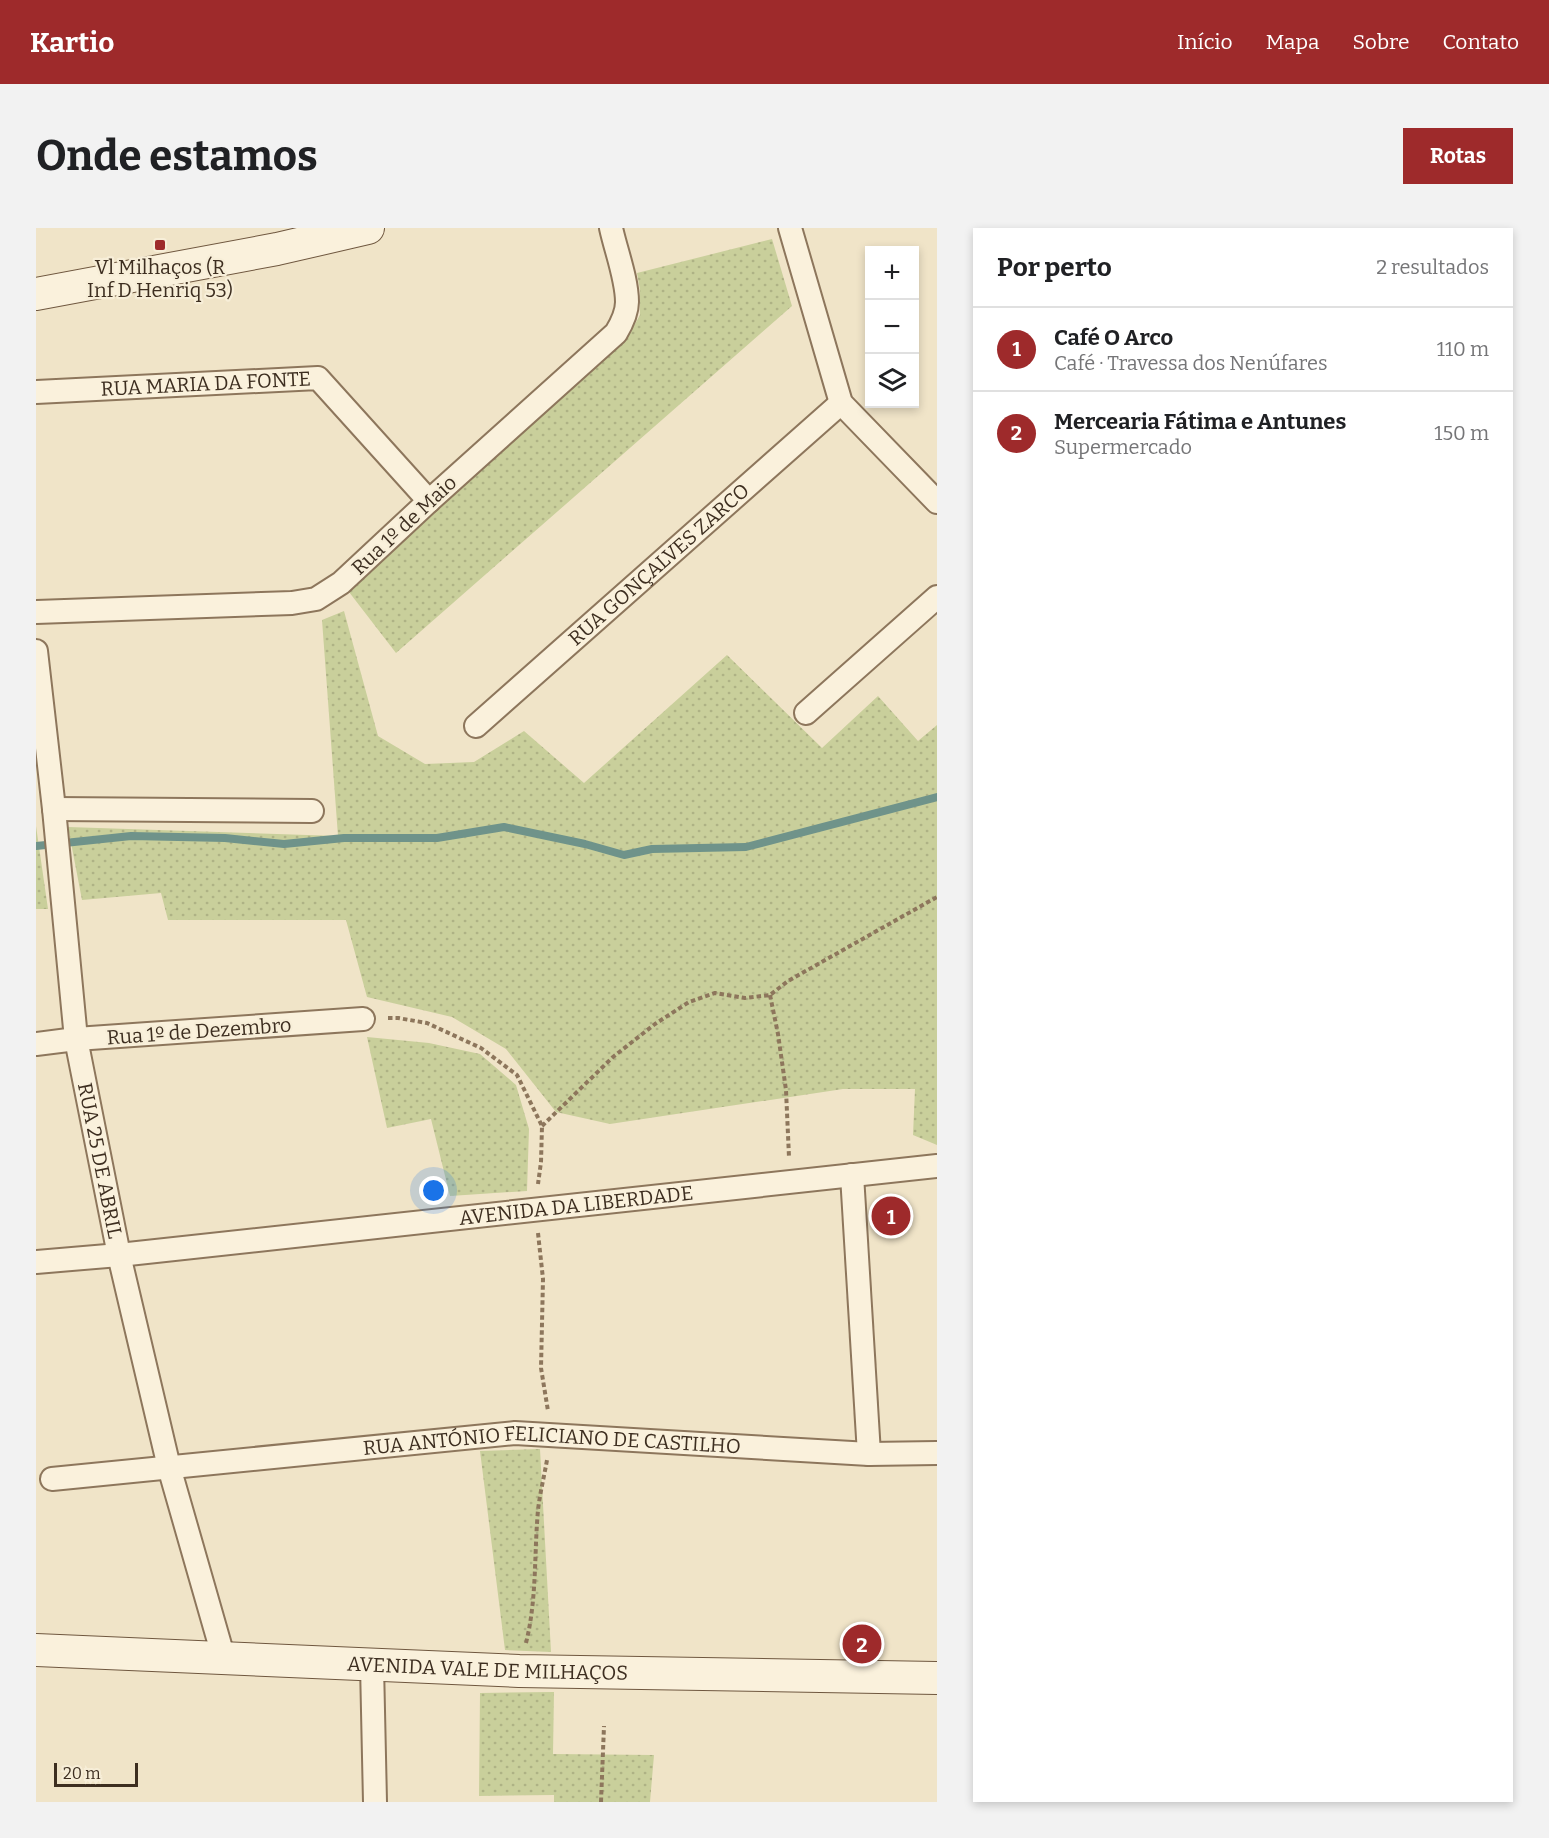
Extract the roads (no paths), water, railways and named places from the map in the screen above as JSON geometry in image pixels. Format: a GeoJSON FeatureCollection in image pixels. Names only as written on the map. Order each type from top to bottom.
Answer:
{"type":"FeatureCollection","features":[{"type":"Feature","properties":{"kind":"street"},"geometry":{"type":"LineString","coordinates":[[36,294],[277,249],[368,228]]}},
{"type":"Feature","properties":{"kind":"street","name":"Rua 1º de Maio"},"geometry":{"type":"LineString","coordinates":[[36,612],[292,603],[316,599],[341,583],[616,333],[624,318],[627,303],[625,284],[611,228]]}},
{"type":"Feature","properties":{"kind":"street"},"geometry":{"type":"LineString","coordinates":[[790,228],[841,403],[937,502]]}},
{"type":"Feature","properties":{"kind":"street","name":"RUA MARIA DA FONTE"},"geometry":{"type":"LineString","coordinates":[[36,393],[318,378],[429,501]]}},
{"type":"Feature","properties":{"kind":"street","name":"RUA GONÇALVES ZARCO"},"geometry":{"type":"LineString","coordinates":[[476,726],[841,403]]}},
{"type":"Feature","properties":{"kind":"street"},"geometry":{"type":"LineString","coordinates":[[806,713],[937,597]]}},
{"type":"Feature","properties":{"kind":"street","name":"RUA 25 DE ABRIL"},"geometry":{"type":"LineString","coordinates":[[36,651],[76,1040],[119,1255],[169,1467],[224,1659]]}},
{"type":"Feature","properties":{"kind":"street"},"geometry":{"type":"LineString","coordinates":[[54,809],[312,810]]}},
{"type":"Feature","properties":{"kind":"street","name":"Rua 1º de Dezembro"},"geometry":{"type":"LineString","coordinates":[[36,1044],[363,1019]]}},
{"type":"Feature","properties":{"kind":"street","name":"AVENIDA DA LIBERDADE"},"geometry":{"type":"LineString","coordinates":[[36,1262],[119,1255],[937,1166]]}},
{"type":"Feature","properties":{"kind":"street"},"geometry":{"type":"LineString","coordinates":[[852,1175],[869,1454]]}},
{"type":"Feature","properties":{"kind":"street","name":"RUA ANTÓNIO FELICIANO DE CASTILHO"},"geometry":{"type":"LineString","coordinates":[[52,1479],[515,1432],[869,1454],[937,1453]]}},
{"type":"Feature","properties":{"kind":"street","name":"AVENIDA VALE DE MILHAÇOS"},"geometry":{"type":"LineString","coordinates":[[36,1650],[519,1671],[937,1678]]}},
{"type":"Feature","properties":{"kind":"street"},"geometry":{"type":"LineString","coordinates":[[372,1665],[375,1802]]}},
{"type":"Feature","properties":{"kind":"waterway"},"geometry":{"type":"LineString","coordinates":[[36,846],[131,836],[225,838],[284,844],[344,838],[437,838],[504,827],[585,844],[624,855],[652,849],[746,847],[937,797]]}},
{"type":"Feature","properties":{"kind":"place","name":"Vl Milhaços (R Inf D Henriq 53)"},"geometry":{"type":"Point","coordinates":[160,245]}},
{"type":"Feature","properties":{"kind":"place","name":"Café O Arco"},"geometry":{"type":"Point","coordinates":[891,1216]}},
{"type":"Feature","properties":{"kind":"place","name":"Mercearia Fátima e Antunes"},"geometry":{"type":"Point","coordinates":[862,1644]}}]}
